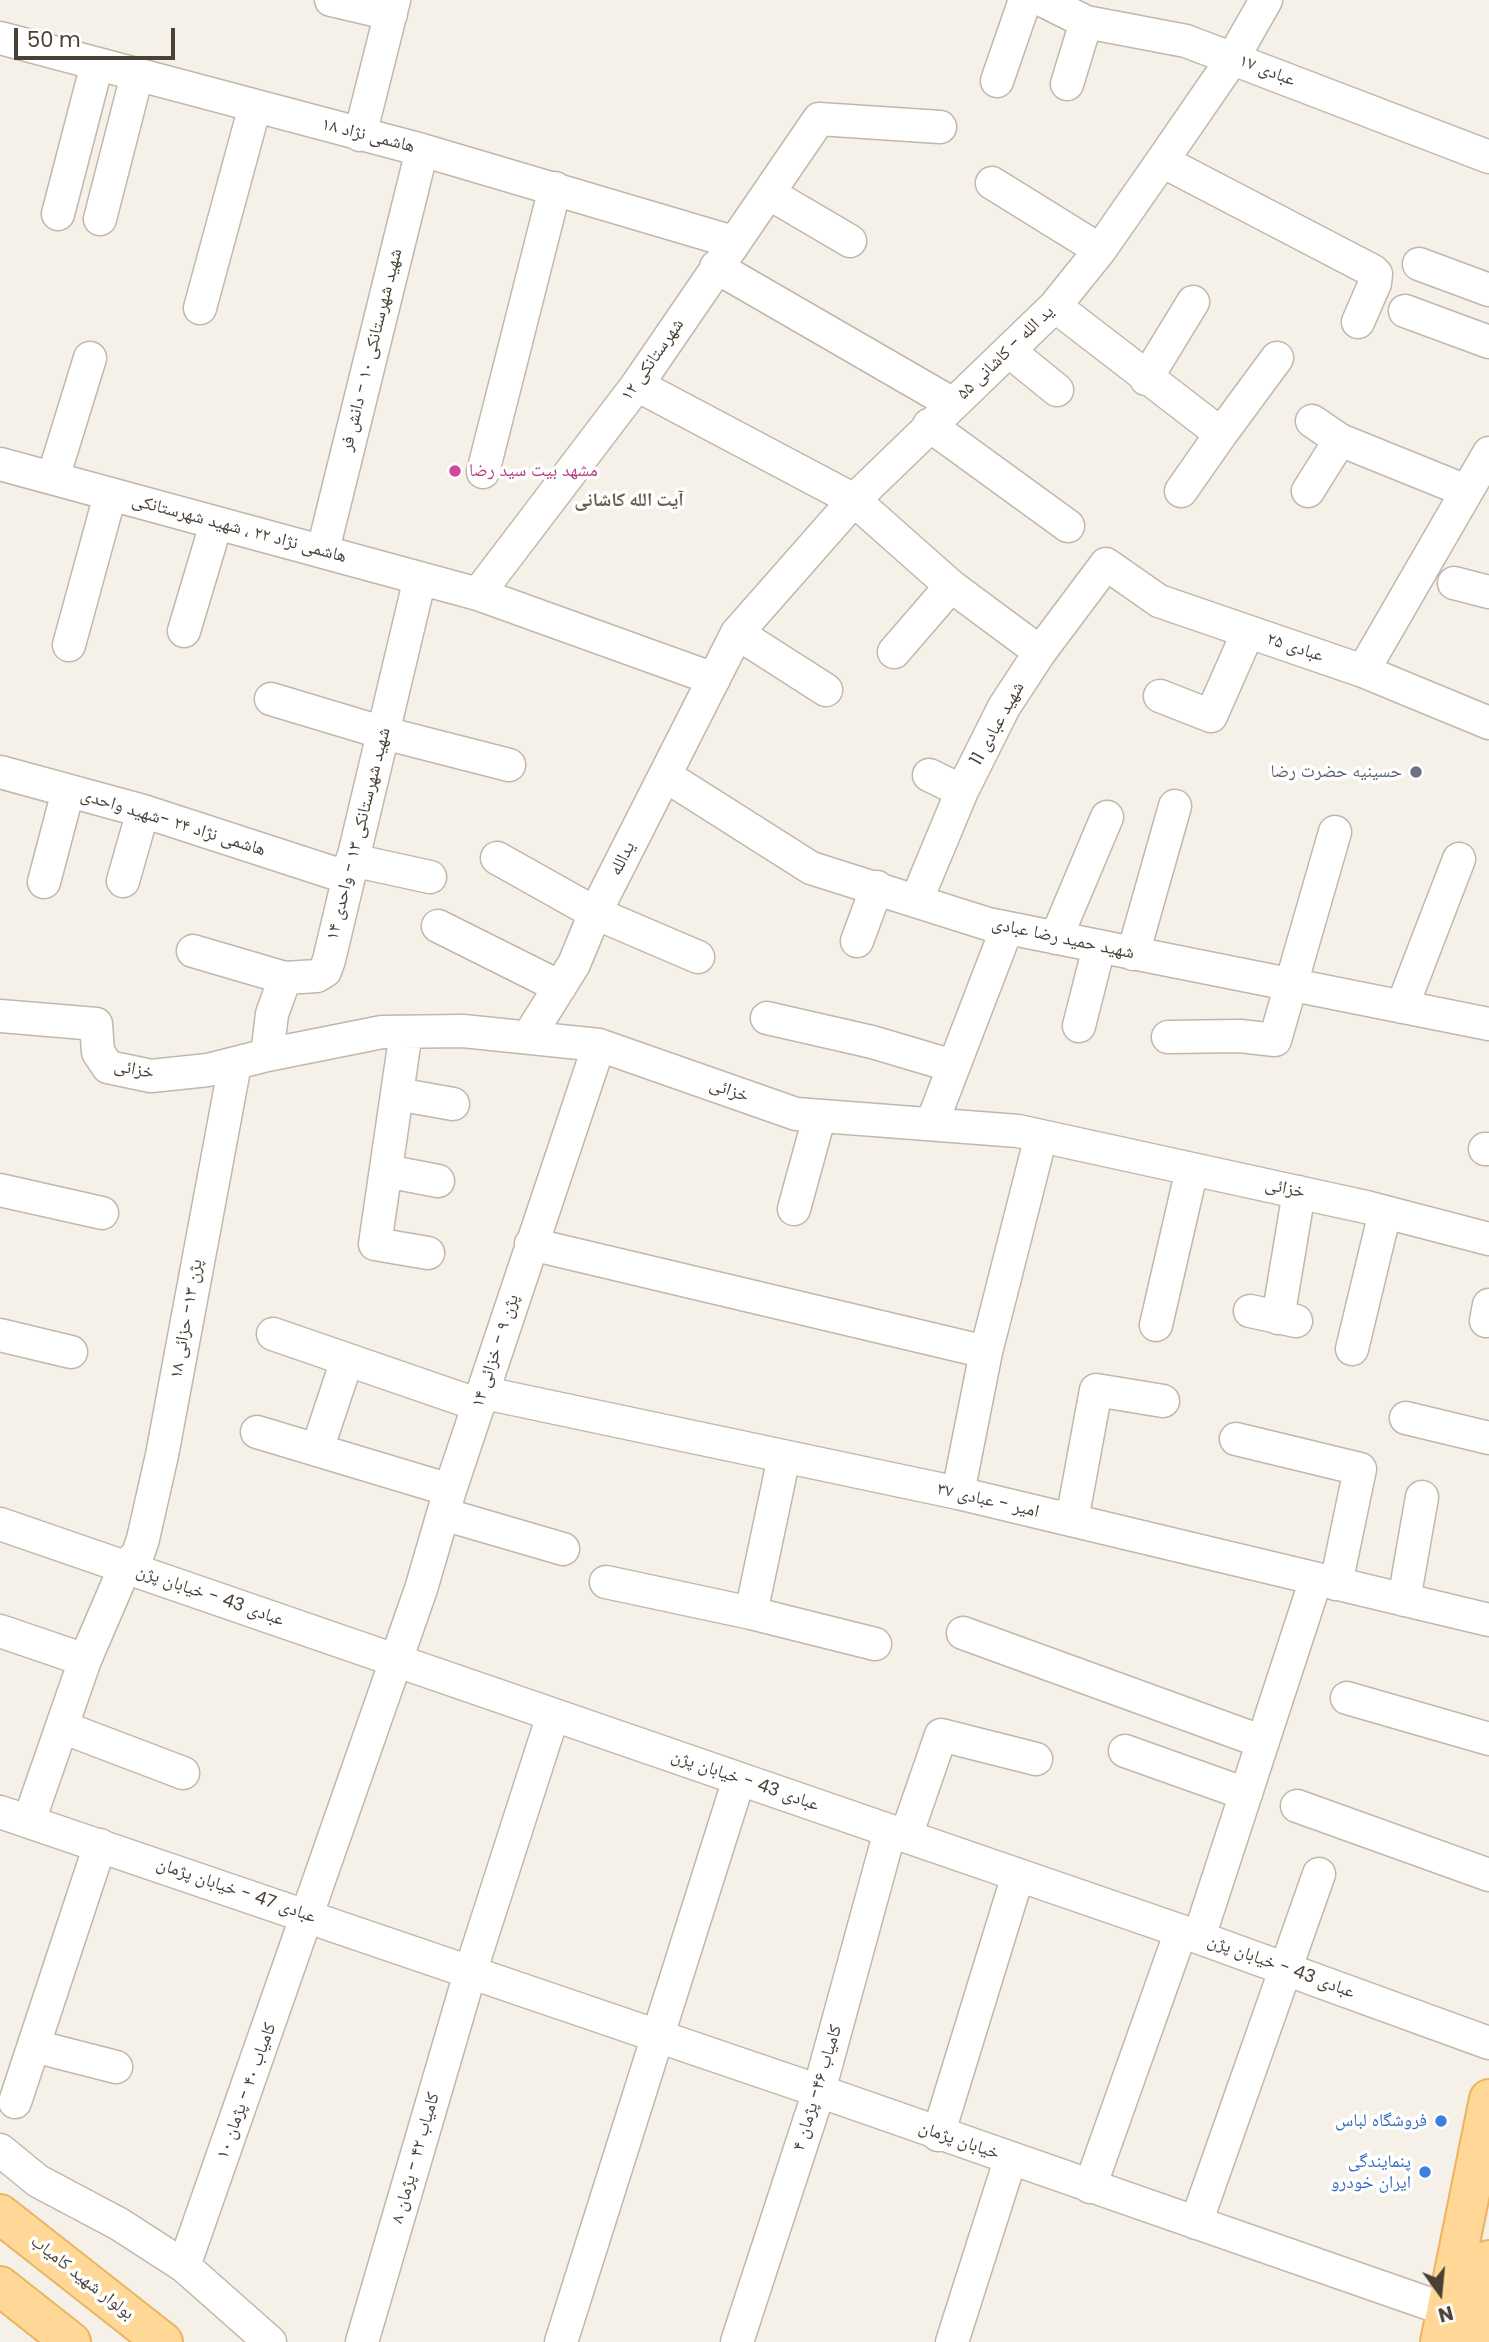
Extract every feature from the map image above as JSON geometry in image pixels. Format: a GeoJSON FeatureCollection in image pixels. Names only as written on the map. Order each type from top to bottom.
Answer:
{"type":"FeatureCollection","features":[{"type":"Feature","properties":{"kind":"main road"},"geometry":{"type":"LineString","coordinates":[[1444,2326],[1489,2099]]}},
{"type":"Feature","properties":{"kind":"main road","name":"بولوار شهید کامیاب"},"geometry":{"type":"LineString","coordinates":[[0,2214],[163,2342]]}},
{"type":"Feature","properties":{"kind":"main road"},"geometry":{"type":"LineString","coordinates":[[1473,2342],[1489,2260]]}},
{"type":"Feature","properties":{"kind":"main road"},"geometry":{"type":"LineString","coordinates":[[0,2286],[71,2342]]}},
{"type":"Feature","properties":{"kind":"street"},"geometry":{"type":"LineString","coordinates":[[331,0],[393,7],[360,135]]}},
{"type":"Feature","properties":{"kind":"street"},"geometry":{"type":"LineString","coordinates":[[997,81],[1025,0]]}},
{"type":"Feature","properties":{"kind":"street","name":"عبادی ۱۷"},"geometry":{"type":"LineString","coordinates":[[1042,0],[1086,22],[1186,41],[1489,157]]}},
{"type":"Feature","properties":{"kind":"street","name":"ید الله - کاشانی ۵۵"},"geometry":{"type":"LineString","coordinates":[[714,679],[737,633],[854,500],[1055,306],[1100,250],[1162,161],[1233,58],[1266,0]]}},
{"type":"Feature","properties":{"kind":"street"},"geometry":{"type":"LineString","coordinates":[[1067,85],[1086,22]]}},
{"type":"Feature","properties":{"kind":"street","name":"هاشمی نژاد ۱۸"},"geometry":{"type":"LineString","coordinates":[[0,38],[555,188],[725,255],[953,404]]}},
{"type":"Feature","properties":{"kind":"street"},"geometry":{"type":"LineString","coordinates":[[58,214],[97,64]]}},
{"type":"Feature","properties":{"kind":"street"},"geometry":{"type":"LineString","coordinates":[[100,219],[137,75]]}},
{"type":"Feature","properties":{"kind":"street"},"geometry":{"type":"LineString","coordinates":[[200,308],[255,106]]}},
{"type":"Feature","properties":{"kind":"street","name":"شهرستانکی ۱۲"},"geometry":{"type":"LineString","coordinates":[[478,594],[637,385],[819,120],[940,127]]}},
{"type":"Feature","properties":{"kind":"street","name":"شهید شهرستانکی ۱۰ - دانش فر"},"geometry":{"type":"LineString","coordinates":[[323,550],[422,150]]}},
{"type":"Feature","properties":{"kind":"street"},"geometry":{"type":"LineString","coordinates":[[1162,161],[1373,271],[1376,274],[1375,283],[1358,322]]}},
{"type":"Feature","properties":{"kind":"street"},"geometry":{"type":"LineString","coordinates":[[992,183],[1100,250]]}},
{"type":"Feature","properties":{"kind":"street"},"geometry":{"type":"LineString","coordinates":[[483,472],[555,188]]}},
{"type":"Feature","properties":{"kind":"street"},"geometry":{"type":"LineString","coordinates":[[770,194],[850,241]]}},
{"type":"Feature","properties":{"kind":"street"},"geometry":{"type":"LineString","coordinates":[[1419,264],[1489,290]]}},
{"type":"Feature","properties":{"kind":"street"},"geometry":{"type":"LineString","coordinates":[[1146,379],[1193,302]]}},
{"type":"Feature","properties":{"kind":"street"},"geometry":{"type":"LineString","coordinates":[[1055,306],[1146,379],[1221,434]]}},
{"type":"Feature","properties":{"kind":"street"},"geometry":{"type":"LineString","coordinates":[[1405,311],[1489,342]]}},
{"type":"Feature","properties":{"kind":"street"},"geometry":{"type":"LineString","coordinates":[[1009,351],[1057,390]]}},
{"type":"Feature","properties":{"kind":"street"},"geometry":{"type":"LineString","coordinates":[[53,478],[90,358]]}},
{"type":"Feature","properties":{"kind":"street"},"geometry":{"type":"LineString","coordinates":[[1181,491],[1277,358]]}},
{"type":"Feature","properties":{"kind":"street"},"geometry":{"type":"LineString","coordinates":[[637,385],[854,500],[951,586],[1040,652]]}},
{"type":"Feature","properties":{"kind":"street"},"geometry":{"type":"LineString","coordinates":[[1312,421],[1340,439],[1466,491]]}},
{"type":"Feature","properties":{"kind":"street"},"geometry":{"type":"LineString","coordinates":[[929,425],[1068,526]]}},
{"type":"Feature","properties":{"kind":"street"},"geometry":{"type":"LineString","coordinates":[[1308,491],[1340,439]]}},
{"type":"Feature","properties":{"kind":"street"},"geometry":{"type":"LineString","coordinates":[[1363,671],[1489,453]]}},
{"type":"Feature","properties":{"kind":"street","name":"هاشمی نژاد ۲۲ ، شهید شهرستانکی"},"geometry":{"type":"LineString","coordinates":[[1,466],[323,550],[478,594],[714,679]]}},
{"type":"Feature","properties":{"kind":"street"},"geometry":{"type":"LineString","coordinates":[[69,645],[110,495]]}},
{"type":"Feature","properties":{"kind":"street"},"geometry":{"type":"LineString","coordinates":[[184,631],[216,524]]}},
{"type":"Feature","properties":{"kind":"street","name":"عبادی ۲۵"},"geometry":{"type":"LineString","coordinates":[[1106,564],[1159,601],[1363,671],[1489,723]]}},
{"type":"Feature","properties":{"kind":"street","name":"شهید عبادی 11"},"geometry":{"type":"LineString","coordinates":[[917,899],[962,791],[1004,707],[1040,652],[1106,564]]}},
{"type":"Feature","properties":{"kind":"street","name":"شهید شهرستانکی ۱۳ - واحدی ۱۴"},"geometry":{"type":"LineString","coordinates":[[285,978],[317,976],[325,971],[420,578]]}},
{"type":"Feature","properties":{"kind":"street"},"geometry":{"type":"LineString","coordinates":[[1454,583],[1489,592]]}},
{"type":"Feature","properties":{"kind":"street"},"geometry":{"type":"LineString","coordinates":[[894,652],[951,586]]}},
{"type":"Feature","properties":{"kind":"street"},"geometry":{"type":"LineString","coordinates":[[1160,696],[1210,716],[1248,632]]}},
{"type":"Feature","properties":{"kind":"street"},"geometry":{"type":"LineString","coordinates":[[737,633],[826,690]]}},
{"type":"Feature","properties":{"kind":"street","name":"یدالله"},"geometry":{"type":"LineString","coordinates":[[529,1036],[574,964],[595,913],[714,679]]}},
{"type":"Feature","properties":{"kind":"street"},"geometry":{"type":"LineString","coordinates":[[271,699],[384,733],[509,765]]}},
{"type":"Feature","properties":{"kind":"street","name":"هاشمی نژاد ۲۴ -شهید واحدی"},"geometry":{"type":"LineString","coordinates":[[0,772],[349,868],[429,877]]}},
{"type":"Feature","properties":{"kind":"street"},"geometry":{"type":"LineString","coordinates":[[929,775],[962,791]]}},
{"type":"Feature","properties":{"kind":"street","name":"شهید حمید رضا عبادی"},"geometry":{"type":"LineString","coordinates":[[666,776],[811,868],[1007,928],[1489,1024]]}},
{"type":"Feature","properties":{"kind":"street"},"geometry":{"type":"LineString","coordinates":[[44,883],[68,791]]}},
{"type":"Feature","properties":{"kind":"street"},"geometry":{"type":"LineString","coordinates":[[1133,954],[1175,806]]}},
{"type":"Feature","properties":{"kind":"street"},"geometry":{"type":"LineString","coordinates":[[123,881],[143,811]]}},
{"type":"Feature","properties":{"kind":"street"},"geometry":{"type":"LineString","coordinates":[[1056,938],[1107,817]]}},
{"type":"Feature","properties":{"kind":"street"},"geometry":{"type":"LineString","coordinates":[[1168,1037],[1240,1036],[1275,1040],[1335,832]]}},
{"type":"Feature","properties":{"kind":"street"},"geometry":{"type":"LineString","coordinates":[[497,858],[595,913],[698,957]]}},
{"type":"Feature","properties":{"kind":"street"},"geometry":{"type":"LineString","coordinates":[[1402,1006],[1459,859]]}},
{"type":"Feature","properties":{"kind":"street"},"geometry":{"type":"LineString","coordinates":[[857,941],[877,887]]}},
{"type":"Feature","properties":{"kind":"street"},"geometry":{"type":"LineString","coordinates":[[439,926],[560,987]]}},
{"type":"Feature","properties":{"kind":"street"},"geometry":{"type":"LineString","coordinates":[[932,1123],[1007,928]]}},
{"type":"Feature","properties":{"kind":"street"},"geometry":{"type":"LineString","coordinates":[[1079,1026],[1099,947]]}},
{"type":"Feature","properties":{"kind":"street"},"geometry":{"type":"LineString","coordinates":[[193,951],[285,978],[272,1014],[267,1055]]}},
{"type":"Feature","properties":{"kind":"street","name":"خزائی"},"geometry":{"type":"LineString","coordinates":[[0,1016],[96,1024],[98,1052],[108,1067],[151,1076],[208,1070],[382,1032],[463,1031],[598,1045],[783,1110],[819,1118],[932,1123],[1041,1136],[1299,1192],[1489,1239]]}},
{"type":"Feature","properties":{"kind":"street"},"geometry":{"type":"LineString","coordinates":[[767,1018],[872,1042],[953,1066]]}},
{"type":"Feature","properties":{"kind":"street"},"geometry":{"type":"LineString","coordinates":[[406,1032],[375,1244],[428,1253]]}},
{"type":"Feature","properties":{"kind":"street","name":"پژن ۹ - خزائی ۱۴"},"geometry":{"type":"LineString","coordinates":[[397,1659],[446,1502],[598,1045]]}},
{"type":"Feature","properties":{"kind":"street","name":"پژن ۱۳- حزائی ۱۸"},"geometry":{"type":"LineString","coordinates":[[14,1817],[62,1727],[85,1661],[125,1567],[138,1554],[162,1455],[234,1064]]}},
{"type":"Feature","properties":{"kind":"street"},"geometry":{"type":"LineString","coordinates":[[397,1094],[453,1104]]}},
{"type":"Feature","properties":{"kind":"street"},"geometry":{"type":"LineString","coordinates":[[794,1209],[819,1118]]}},
{"type":"Feature","properties":{"kind":"street"},"geometry":{"type":"LineString","coordinates":[[958,1493],[986,1352],[1041,1136]]}},
{"type":"Feature","properties":{"kind":"street"},"geometry":{"type":"LineString","coordinates":[[1156,1325],[1192,1169]]}},
{"type":"Feature","properties":{"kind":"street"},"geometry":{"type":"LineString","coordinates":[[386,1171],[438,1181]]}},
{"type":"Feature","properties":{"kind":"street"},"geometry":{"type":"LineString","coordinates":[[0,1190],[102,1213]]}},
{"type":"Feature","properties":{"kind":"street"},"geometry":{"type":"LineString","coordinates":[[1275,1317],[1299,1192]]}},
{"type":"Feature","properties":{"kind":"street"},"geometry":{"type":"LineString","coordinates":[[1352,1349],[1385,1212]]}},
{"type":"Feature","properties":{"kind":"street"},"geometry":{"type":"LineString","coordinates":[[531,1244],[986,1352]]}},
{"type":"Feature","properties":{"kind":"street","name":"امیر - عبادی ۳۷"},"geometry":{"type":"LineString","coordinates":[[272,1334],[347,1360],[482,1399],[958,1493],[1489,1620]]}},
{"type":"Feature","properties":{"kind":"street"},"geometry":{"type":"LineString","coordinates":[[0,1335],[71,1352]]}},
{"type":"Feature","properties":{"kind":"street"},"geometry":{"type":"LineString","coordinates":[[317,1450],[347,1360]]}},
{"type":"Feature","properties":{"kind":"street"},"geometry":{"type":"LineString","coordinates":[[1072,1520],[1096,1390],[1163,1401]]}},
{"type":"Feature","properties":{"kind":"street"},"geometry":{"type":"LineString","coordinates":[[1406,1418],[1489,1438]]}},
{"type":"Feature","properties":{"kind":"street"},"geometry":{"type":"LineString","coordinates":[[257,1432],[317,1450],[563,1549]]}},
{"type":"Feature","properties":{"kind":"street"},"geometry":{"type":"LineString","coordinates":[[1090,2187],[1246,1794],[1263,1742],[1326,1581],[1360,1469],[1236,1439]]}},
{"type":"Feature","properties":{"kind":"street"},"geometry":{"type":"LineString","coordinates":[[751,1613],[784,1457]]}},
{"type":"Feature","properties":{"kind":"street"},"geometry":{"type":"LineString","coordinates":[[1404,1600],[1422,1497]]}},
{"type":"Feature","properties":{"kind":"street","name":"عبادی 43 - خیابان پژن"},"geometry":{"type":"LineString","coordinates":[[0,1524],[1190,1934],[1489,2043]]}},
{"type":"Feature","properties":{"kind":"street"},"geometry":{"type":"LineString","coordinates":[[606,1582],[751,1613],[875,1644]]}},
{"type":"Feature","properties":{"kind":"street"},"geometry":{"type":"LineString","coordinates":[[0,1631],[85,1661]]}},
{"type":"Feature","properties":{"kind":"street"},"geometry":{"type":"LineString","coordinates":[[963,1633],[1263,1742]]}},
{"type":"Feature","properties":{"kind":"street","name":"کامیاب ۴۰ - پژمان ۱۰"},"geometry":{"type":"LineString","coordinates":[[184,2266],[397,1659]]}},
{"type":"Feature","properties":{"kind":"street"},"geometry":{"type":"LineString","coordinates":[[1347,1698],[1489,1740]]}},
{"type":"Feature","properties":{"kind":"street","name":"کامیاب ۴۲ - پژمان ۸"},"geometry":{"type":"LineString","coordinates":[[362,2342],[470,1973],[553,1715]]}},
{"type":"Feature","properties":{"kind":"street"},"geometry":{"type":"LineString","coordinates":[[62,1727],[183,1773]]}},
{"type":"Feature","properties":{"kind":"street","name":"کامیاب ۴۶- پژمان ۴"},"geometry":{"type":"LineString","coordinates":[[737,2342],[819,2091],[898,1833],[941,1735],[1035,1759]]}},
{"type":"Feature","properties":{"kind":"street"},"geometry":{"type":"LineString","coordinates":[[1125,1751],[1246,1794]]}},
{"type":"Feature","properties":{"kind":"street"},"geometry":{"type":"LineString","coordinates":[[561,2342],[739,1779]]}},
{"type":"Feature","properties":{"kind":"street"},"geometry":{"type":"LineString","coordinates":[[1297,1806],[1489,1875]]}},
{"type":"Feature","properties":{"kind":"street","name":"عبادی 47 - خیابان پژمان"},"geometry":{"type":"LineString","coordinates":[[14,1817],[470,1973]]}},
{"type":"Feature","properties":{"kind":"street"},"geometry":{"type":"LineString","coordinates":[[15,2102],[100,1845]]}},
{"type":"Feature","properties":{"kind":"street"},"geometry":{"type":"LineString","coordinates":[[1196,2224],[1319,1874]]}},
{"type":"Feature","properties":{"kind":"street"},"geometry":{"type":"LineString","coordinates":[[938,2135],[1018,1875]]}},
{"type":"Feature","properties":{"kind":"street","name":"خیابان پژمان"},"geometry":{"type":"LineString","coordinates":[[470,1973],[819,2091],[1196,2224],[1444,2326]]}},
{"type":"Feature","properties":{"kind":"street"},"geometry":{"type":"LineString","coordinates":[[34,2046],[116,2067]]}},
{"type":"Feature","properties":{"kind":"street"},"geometry":{"type":"LineString","coordinates":[[0,2150],[38,2181],[118,2224],[184,2266],[270,2342]]}},
{"type":"Feature","properties":{"kind":"street"},"geometry":{"type":"LineString","coordinates":[[952,2342],[1010,2160]]}},
{"type":"Feature","properties":{"kind":"place","name":"مشهد بيت سيد رضا"},"geometry":{"type":"Point","coordinates":[455,471]}},
{"type":"Feature","properties":{"kind":"place","name":"حسینیه حضرت رضا"},"geometry":{"type":"Point","coordinates":[1416,772]}},
{"type":"Feature","properties":{"kind":"place","name":"فروشگاه لباس"},"geometry":{"type":"Point","coordinates":[1441,2121]}},
{"type":"Feature","properties":{"kind":"place","name":"پنمایندگی ایران خودرو"},"geometry":{"type":"Point","coordinates":[1425,2172]}},
{"type":"Feature","properties":{"kind":"district","name":"آیت الله کاشانی"},"geometry":{"type":"Point","coordinates":[629,501]}}]}
